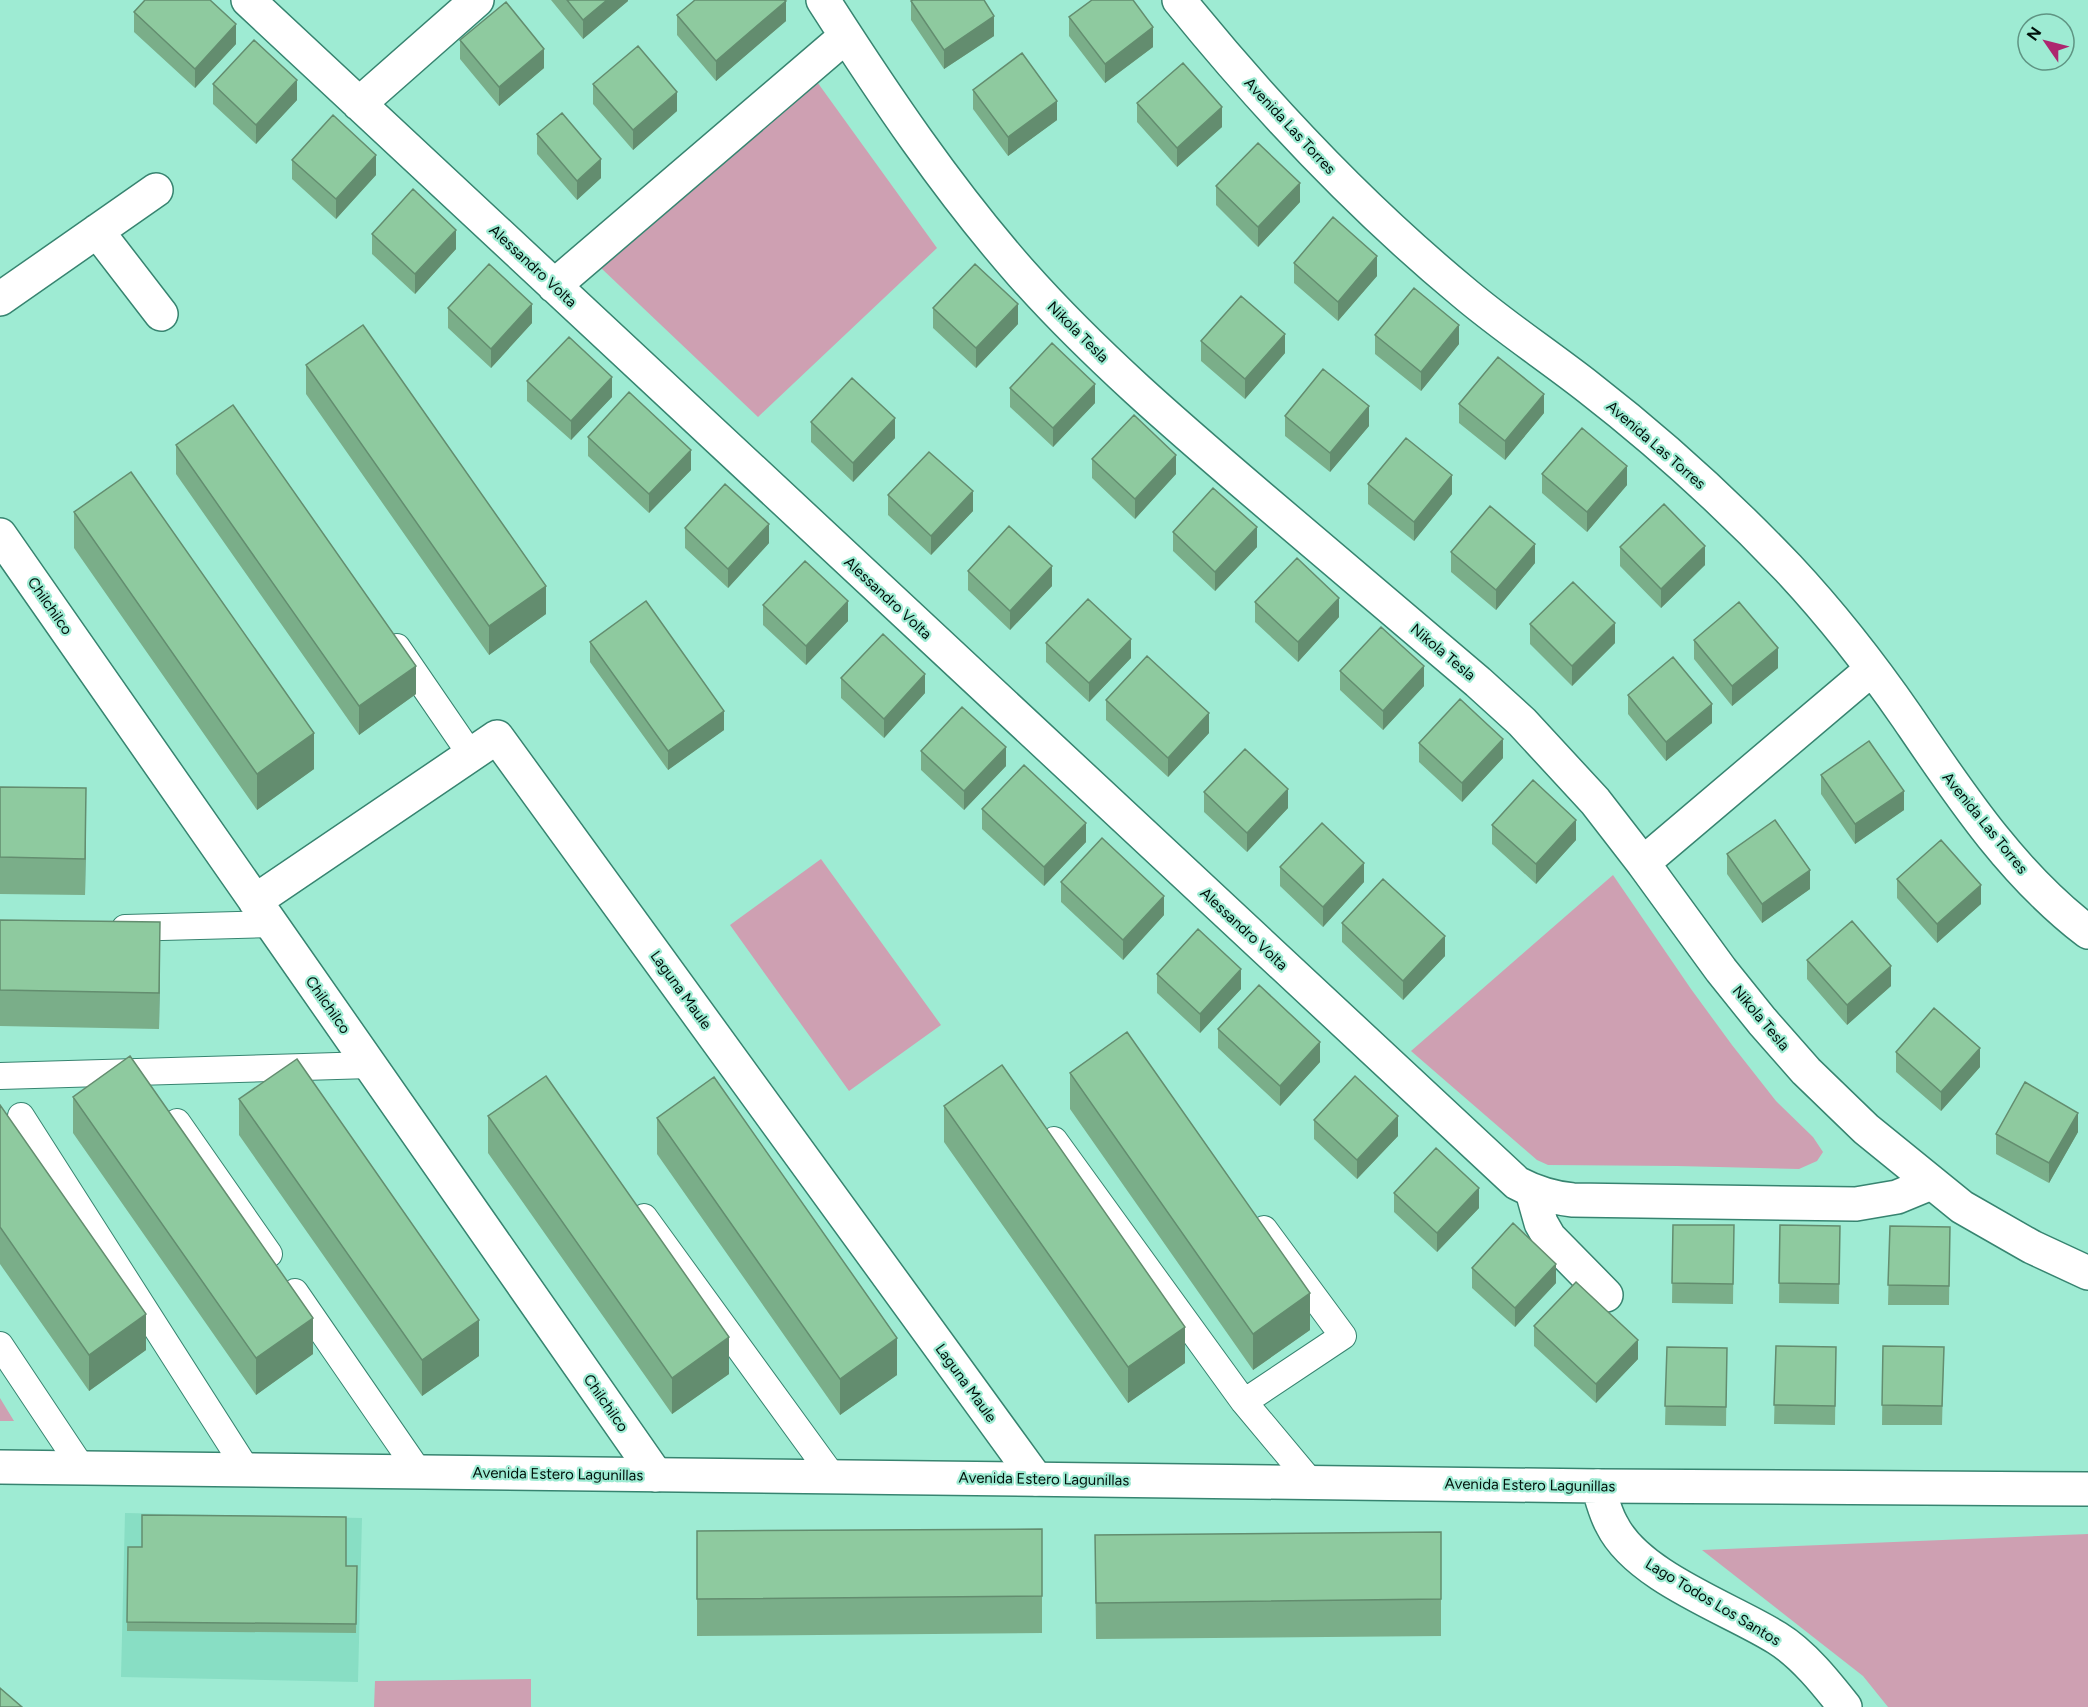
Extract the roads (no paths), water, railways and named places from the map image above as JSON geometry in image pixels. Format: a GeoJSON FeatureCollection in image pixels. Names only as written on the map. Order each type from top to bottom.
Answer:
{"type":"FeatureCollection","features":[{"type":"Feature","properties":{"kind":"street","name":"Alessandro Volta"},"geometry":{"type":"LineString","coordinates":[[248,0],[1517,1183],[1553,1198],[1573,1200],[1856,1204],[1897,1197],[1931,1183]]}},
{"type":"Feature","properties":{"kind":"street"},"geometry":{"type":"LineString","coordinates":[[359,104],[477,0]]}},
{"type":"Feature","properties":{"kind":"street","name":"Nikola Tesla"},"geometry":{"type":"LineString","coordinates":[[823,0],[875,81],[970,212],[1022,274],[1066,321],[1188,436],[1522,722],[1595,801],[1721,970],[1806,1071],[1866,1129],[1962,1207],[2032,1247],[2088,1273]]}},
{"type":"Feature","properties":{"kind":"street","name":"Avenida Las Torres"},"geometry":{"type":"LineString","coordinates":[[1179,0],[1255,90],[1336,176],[1405,242],[1465,294],[1589,387],[1699,481],[1788,568],[1872,669],[1967,806],[2036,885],[2088,932]]}},
{"type":"Feature","properties":{"kind":"street"},"geometry":{"type":"LineString","coordinates":[[554,286],[846,36]]}},
{"type":"Feature","properties":{"kind":"street"},"geometry":{"type":"LineString","coordinates":[[0,299],[156,190]]}},
{"type":"Feature","properties":{"kind":"street"},"geometry":{"type":"LineString","coordinates":[[97,231],[160,314]]}},
{"type":"Feature","properties":{"kind":"street","name":"Chilchilco"},"geometry":{"type":"LineString","coordinates":[[0,535],[656,1475]]}},
{"type":"Feature","properties":{"kind":"street"},"geometry":{"type":"LineString","coordinates":[[1643,863],[1872,669]]}},
{"type":"Feature","properties":{"kind":"street","name":"Laguna Maule"},"geometry":{"type":"LineString","coordinates":[[263,913],[497,737],[1036,1479]]}},
{"type":"Feature","properties":{"kind":"street"},"geometry":{"type":"LineString","coordinates":[[1532,1191],[1541,1222],[1549,1237],[1606,1295]]}},
{"type":"Feature","properties":{"kind":"street","name":"Avenida Estero Lagunillas"},"geometry":{"type":"LineString","coordinates":[[0,1467],[1598,1486],[2088,1489]]}},
{"type":"Feature","properties":{"kind":"street","name":"Lago Todos Los Santos"},"geometry":{"type":"LineString","coordinates":[[1598,1486],[1612,1526],[1627,1547],[1646,1564],[1725,1611],[1779,1639],[1814,1672],[1845,1707]]}},
{"type":"Feature","properties":{"kind":"lane"},"geometry":{"type":"LineString","coordinates":[[384,628],[471,755]]}},
{"type":"Feature","properties":{"kind":"lane"},"geometry":{"type":"LineString","coordinates":[[106,929],[263,913]]}},
{"type":"Feature","properties":{"kind":"lane"},"geometry":{"type":"LineString","coordinates":[[0,1076],[370,1065]]}},
{"type":"Feature","properties":{"kind":"lane"},"geometry":{"type":"LineString","coordinates":[[21,1116],[247,1470]]}},
{"type":"Feature","properties":{"kind":"lane"},"geometry":{"type":"LineString","coordinates":[[1040,1121],[1244,1402],[1311,1482]]}},
{"type":"Feature","properties":{"kind":"lane"},"geometry":{"type":"LineString","coordinates":[[177,1122],[419,1472]]}},
{"type":"Feature","properties":{"kind":"lane"},"geometry":{"type":"LineString","coordinates":[[633,1201],[833,1477]]}},
{"type":"Feature","properties":{"kind":"lane"},"geometry":{"type":"LineString","coordinates":[[1244,1402],[1343,1336],[1252,1213]]}},
{"type":"Feature","properties":{"kind":"lane"},"geometry":{"type":"LineString","coordinates":[[0,1345],[82,1468]]}}]}
